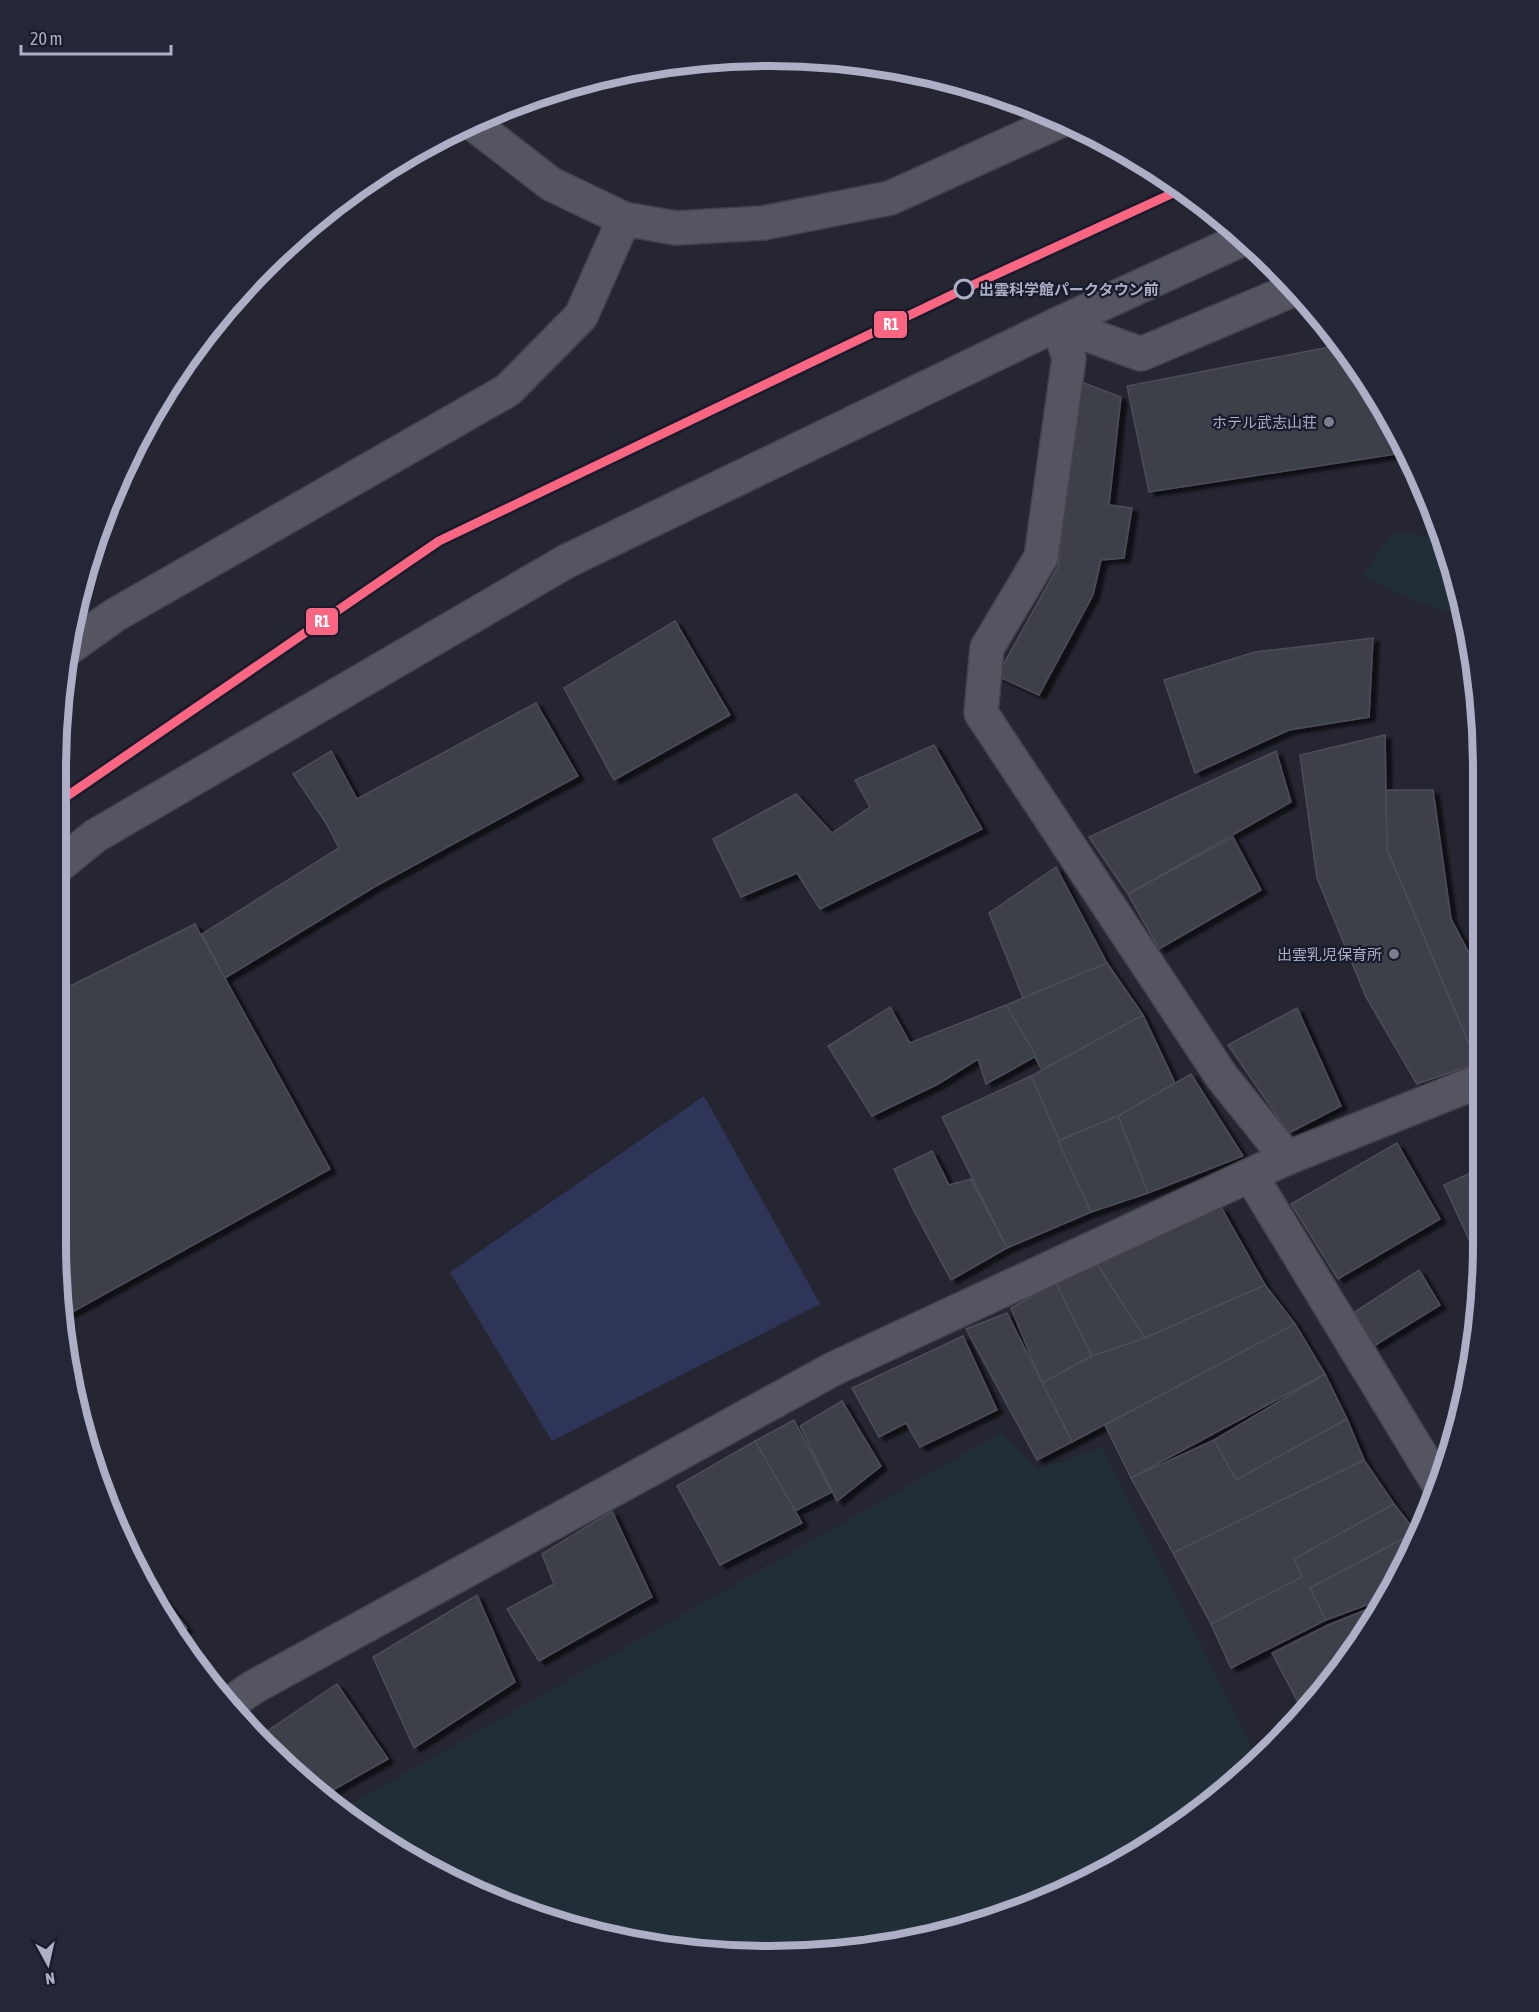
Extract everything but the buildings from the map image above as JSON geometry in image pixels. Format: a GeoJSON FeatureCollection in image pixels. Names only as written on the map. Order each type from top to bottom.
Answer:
{"type":"FeatureCollection","features":[{"type":"Feature","properties":{"kind":"street"},"geometry":{"type":"LineString","coordinates":[[480,129],[551,184],[624,219],[676,228],[763,223],[890,198],[1051,125]]}},
{"type":"Feature","properties":{"kind":"street"},"geometry":{"type":"LineString","coordinates":[[78,641],[126,609],[508,390],[580,316],[624,219]]}},
{"type":"Feature","properties":{"kind":"street"},"geometry":{"type":"LineString","coordinates":[[66,860],[95,837],[567,561],[1058,324],[1235,243]]}},
{"type":"Feature","properties":{"kind":"street"},"geometry":{"type":"LineString","coordinates":[[1058,324],[1141,354],[1286,293]]}},
{"type":"Feature","properties":{"kind":"street"},"geometry":{"type":"LineString","coordinates":[[1058,324],[1069,358],[1041,556],[987,648],[981,713],[1222,1077],[1287,1158]]}},
{"type":"Feature","properties":{"kind":"street"},"geometry":{"type":"LineString","coordinates":[[236,1700],[252,1688],[833,1369],[1287,1158],[1473,1084]]}},
{"type":"Feature","properties":{"kind":"street"},"geometry":{"type":"LineString","coordinates":[[1251,1176],[1435,1473]]}},
{"type":"Feature","properties":{"kind":"shaded area"},"geometry":{"type":"Polygon","coordinates":[[[1395,531],[1434,537],[1455,613],[1429,607],[1361,576],[1395,531]]]}},
{"type":"Feature","properties":{"kind":"shaded area"},"geometry":{"type":"Polygon","coordinates":[[[1002,1432],[1037,1470],[1102,1447],[1254,1752],[1198,1801],[1160,1827],[1121,1852],[1039,1892],[996,1909],[952,1922],[861,1940],[816,1944],[770,1946],[678,1940],[587,1922],[543,1909],[458,1873],[418,1852],[354,1810],[351,1804],[1002,1432]]]}},
{"type":"Feature","properties":{"kind":"water"},"geometry":{"type":"Polygon","coordinates":[[[704,1096],[820,1304],[552,1441],[450,1272],[704,1096]]]}},
{"type":"Feature","properties":{"kind":"transit line","name":"R1"},"geometry":{"type":"LineString","coordinates":[[66,797],[439,541],[962,290],[1172,193]]}},
{"type":"Feature","properties":{"kind":"place","name":"出雲科学館パークタウン前"},"geometry":{"type":"Point","coordinates":[964,289]}},
{"type":"Feature","properties":{"kind":"place","name":"ホテル武志山荘"},"geometry":{"type":"Point","coordinates":[1329,422]}},
{"type":"Feature","properties":{"kind":"place","name":"出雲乳児保育所"},"geometry":{"type":"Point","coordinates":[1394,954]}}]}
